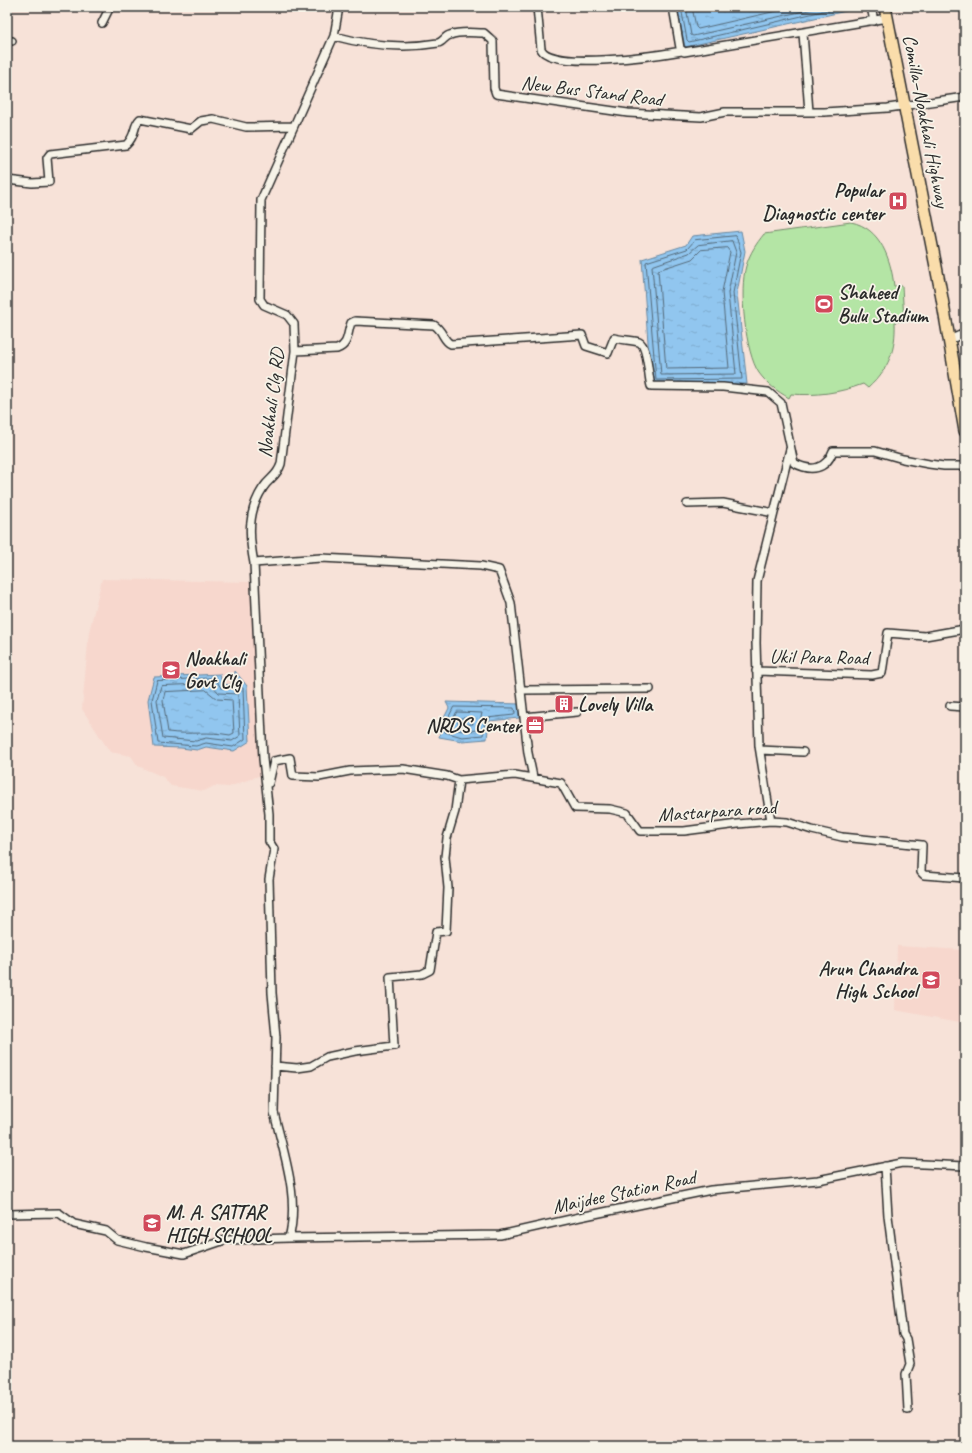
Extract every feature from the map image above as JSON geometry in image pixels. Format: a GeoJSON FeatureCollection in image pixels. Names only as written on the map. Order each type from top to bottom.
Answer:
{"type":"FeatureCollection","features":[{"type":"Feature","properties":{"kind":"highway","name":"Comilla–Noakhali Highway"},"geometry":{"type":"LineString","coordinates":[[885,7],[905,106],[965,431]]}},
{"type":"Feature","properties":{"kind":"street"},"geometry":{"type":"LineString","coordinates":[[102,23],[110,7]]}},
{"type":"Feature","properties":{"kind":"street","name":"Noakhali Clg RD"},"geometry":{"type":"LineString","coordinates":[[289,1238],[293,1210],[288,1175],[274,1112],[276,1038],[272,992],[269,879],[274,849],[269,841],[270,814],[264,759],[254,563],[250,527],[252,510],[263,487],[278,472],[281,464],[295,351],[294,324],[291,318],[264,305],[260,299],[261,200],[334,36],[338,7]]}},
{"type":"Feature","properties":{"kind":"street"},"geometry":{"type":"LineString","coordinates":[[537,7],[541,49],[543,53],[548,56],[585,60],[640,58],[682,51],[686,52],[887,18]]}},
{"type":"Feature","properties":{"kind":"street"},"geometry":{"type":"LineString","coordinates":[[673,7],[680,48],[682,51]]}},
{"type":"Feature","properties":{"kind":"street"},"geometry":{"type":"LineString","coordinates":[[871,7],[874,21]]}},
{"type":"Feature","properties":{"kind":"street"},"geometry":{"type":"LineString","coordinates":[[803,32],[809,112]]}},
{"type":"Feature","properties":{"kind":"street","name":"New Bus Stand Road"},"geometry":{"type":"LineString","coordinates":[[334,36],[372,44],[403,46],[440,43],[448,35],[484,33],[493,41],[494,88],[496,94],[501,96],[628,113],[701,117],[725,112],[809,112],[905,106],[965,97]]}},
{"type":"Feature","properties":{"kind":"street"},"geometry":{"type":"LineString","coordinates":[[7,180],[32,183],[49,182],[46,158],[50,154],[126,144],[134,137],[137,121],[140,119],[191,129],[201,121],[213,119],[246,127],[293,126]]}},
{"type":"Feature","properties":{"kind":"street"},"geometry":{"type":"LineString","coordinates":[[295,351],[337,349],[342,347],[346,342],[351,323],[355,322],[434,325],[440,328],[446,340],[451,344],[582,335],[586,346],[608,353],[614,338],[639,342],[646,350],[646,365],[651,386],[723,387],[768,392],[781,403],[794,463],[802,467],[823,466],[829,461],[833,451],[875,451],[903,459],[937,465],[965,466]]}},
{"type":"Feature","properties":{"kind":"street"},"geometry":{"type":"LineString","coordinates":[[949,340],[965,333]]}},
{"type":"Feature","properties":{"kind":"street"},"geometry":{"type":"LineString","coordinates":[[771,822],[760,750],[756,671],[757,581],[791,447]]}},
{"type":"Feature","properties":{"kind":"street"},"geometry":{"type":"LineString","coordinates":[[687,504],[723,503],[774,513]]}},
{"type":"Feature","properties":{"kind":"street"},"geometry":{"type":"LineString","coordinates":[[254,563],[321,558],[494,568],[499,570],[511,603],[528,753],[533,778]]}},
{"type":"Feature","properties":{"kind":"street","name":"Ukil Para Road"},"geometry":{"type":"LineString","coordinates":[[756,671],[872,675],[882,673],[888,632],[925,636],[965,629]]}},
{"type":"Feature","properties":{"kind":"street"},"geometry":{"type":"LineString","coordinates":[[521,690],[650,689]]}},
{"type":"Feature","properties":{"kind":"street"},"geometry":{"type":"LineString","coordinates":[[950,706],[965,707]]}},
{"type":"Feature","properties":{"kind":"street"},"geometry":{"type":"LineString","coordinates":[[524,717],[578,712]]}},
{"type":"Feature","properties":{"kind":"street"},"geometry":{"type":"LineString","coordinates":[[760,750],[803,752]]}},
{"type":"Feature","properties":{"kind":"street","name":"Mastarpara road"},"geometry":{"type":"LineString","coordinates":[[267,789],[274,761],[290,758],[293,776],[319,777],[350,771],[403,769],[447,776],[459,780],[515,775],[561,783],[574,808],[610,809],[627,813],[640,831],[684,831],[738,824],[787,822],[842,837],[922,845],[921,872],[924,875],[965,878]]}},
{"type":"Feature","properties":{"kind":"street"},"geometry":{"type":"LineString","coordinates":[[275,1066],[297,1068],[311,1066],[328,1057],[394,1046],[390,977],[422,974],[430,970],[436,932],[446,931],[448,888],[445,857],[447,838],[455,811],[459,780]]}},
{"type":"Feature","properties":{"kind":"street","name":"Maijdee Station Road"},"geometry":{"type":"LineString","coordinates":[[7,1214],[59,1213],[74,1224],[106,1230],[117,1240],[184,1254],[224,1240],[500,1236],[580,1216],[711,1190],[818,1180],[902,1163],[965,1166]]}},
{"type":"Feature","properties":{"kind":"street"},"geometry":{"type":"LineString","coordinates":[[885,1166],[888,1216],[903,1334],[910,1364],[906,1374],[908,1410]]}},
{"type":"Feature","properties":{"kind":"shaded area","name":"Noakhali Govt Clg"},"geometry":{"type":"Polygon","coordinates":[[[102,579],[250,582],[264,774],[229,787],[214,786],[204,791],[171,786],[163,777],[138,766],[131,756],[110,752],[82,709],[89,632],[102,579]]]}},
{"type":"Feature","properties":{"kind":"shaded area","name":"Arun Chandra High School"},"geometry":{"type":"Polygon","coordinates":[[[897,946],[965,950],[965,1023],[895,1010],[897,946]]]}},
{"type":"Feature","properties":{"kind":"green space","name":"Shaheed Bulu Stadium"},"geometry":{"type":"Polygon","coordinates":[[[851,222],[861,225],[870,231],[883,246],[893,276],[894,286],[902,286],[904,321],[895,322],[894,341],[890,358],[881,374],[868,388],[863,384],[845,390],[827,393],[809,395],[791,394],[789,398],[765,381],[754,364],[747,336],[743,305],[744,276],[746,266],[758,241],[764,234],[851,222]]]}},
{"type":"Feature","properties":{"kind":"water"},"geometry":{"type":"Polygon","coordinates":[[[677,7],[845,7],[846,11],[685,47],[677,7]]]}},
{"type":"Feature","properties":{"kind":"water"},"geometry":{"type":"Polygon","coordinates":[[[741,231],[745,251],[737,293],[747,384],[651,384],[642,259],[686,245],[692,236],[741,231]]]}},
{"type":"Feature","properties":{"kind":"water"},"geometry":{"type":"Polygon","coordinates":[[[235,671],[247,686],[250,741],[234,751],[206,747],[197,750],[154,747],[148,700],[154,677],[220,674],[222,685],[234,684],[235,671]]]}},
{"type":"Feature","properties":{"kind":"water"},"geometry":{"type":"Polygon","coordinates":[[[446,702],[520,704],[519,718],[489,721],[487,739],[462,741],[439,737],[443,720],[449,708],[446,702]]]}},
{"type":"Feature","properties":{"kind":"place","name":"Popular Diagnostic center"},"geometry":{"type":"Point","coordinates":[898,201]}},
{"type":"Feature","properties":{"kind":"place","name":"Shaheed Bulu Stadium"},"geometry":{"type":"Point","coordinates":[824,304]}},
{"type":"Feature","properties":{"kind":"place","name":"Noakhali Govt Clg"},"geometry":{"type":"Point","coordinates":[171,670]}},
{"type":"Feature","properties":{"kind":"place","name":"Lovely Villa"},"geometry":{"type":"Point","coordinates":[564,704]}},
{"type":"Feature","properties":{"kind":"place","name":"NRDS Center"},"geometry":{"type":"Point","coordinates":[535,725]}},
{"type":"Feature","properties":{"kind":"place","name":"Arun Chandra High School"},"geometry":{"type":"Point","coordinates":[931,980]}},
{"type":"Feature","properties":{"kind":"place","name":"M. A. SATTAR HIGH SCHOOL"},"geometry":{"type":"Point","coordinates":[152,1223]}}]}
